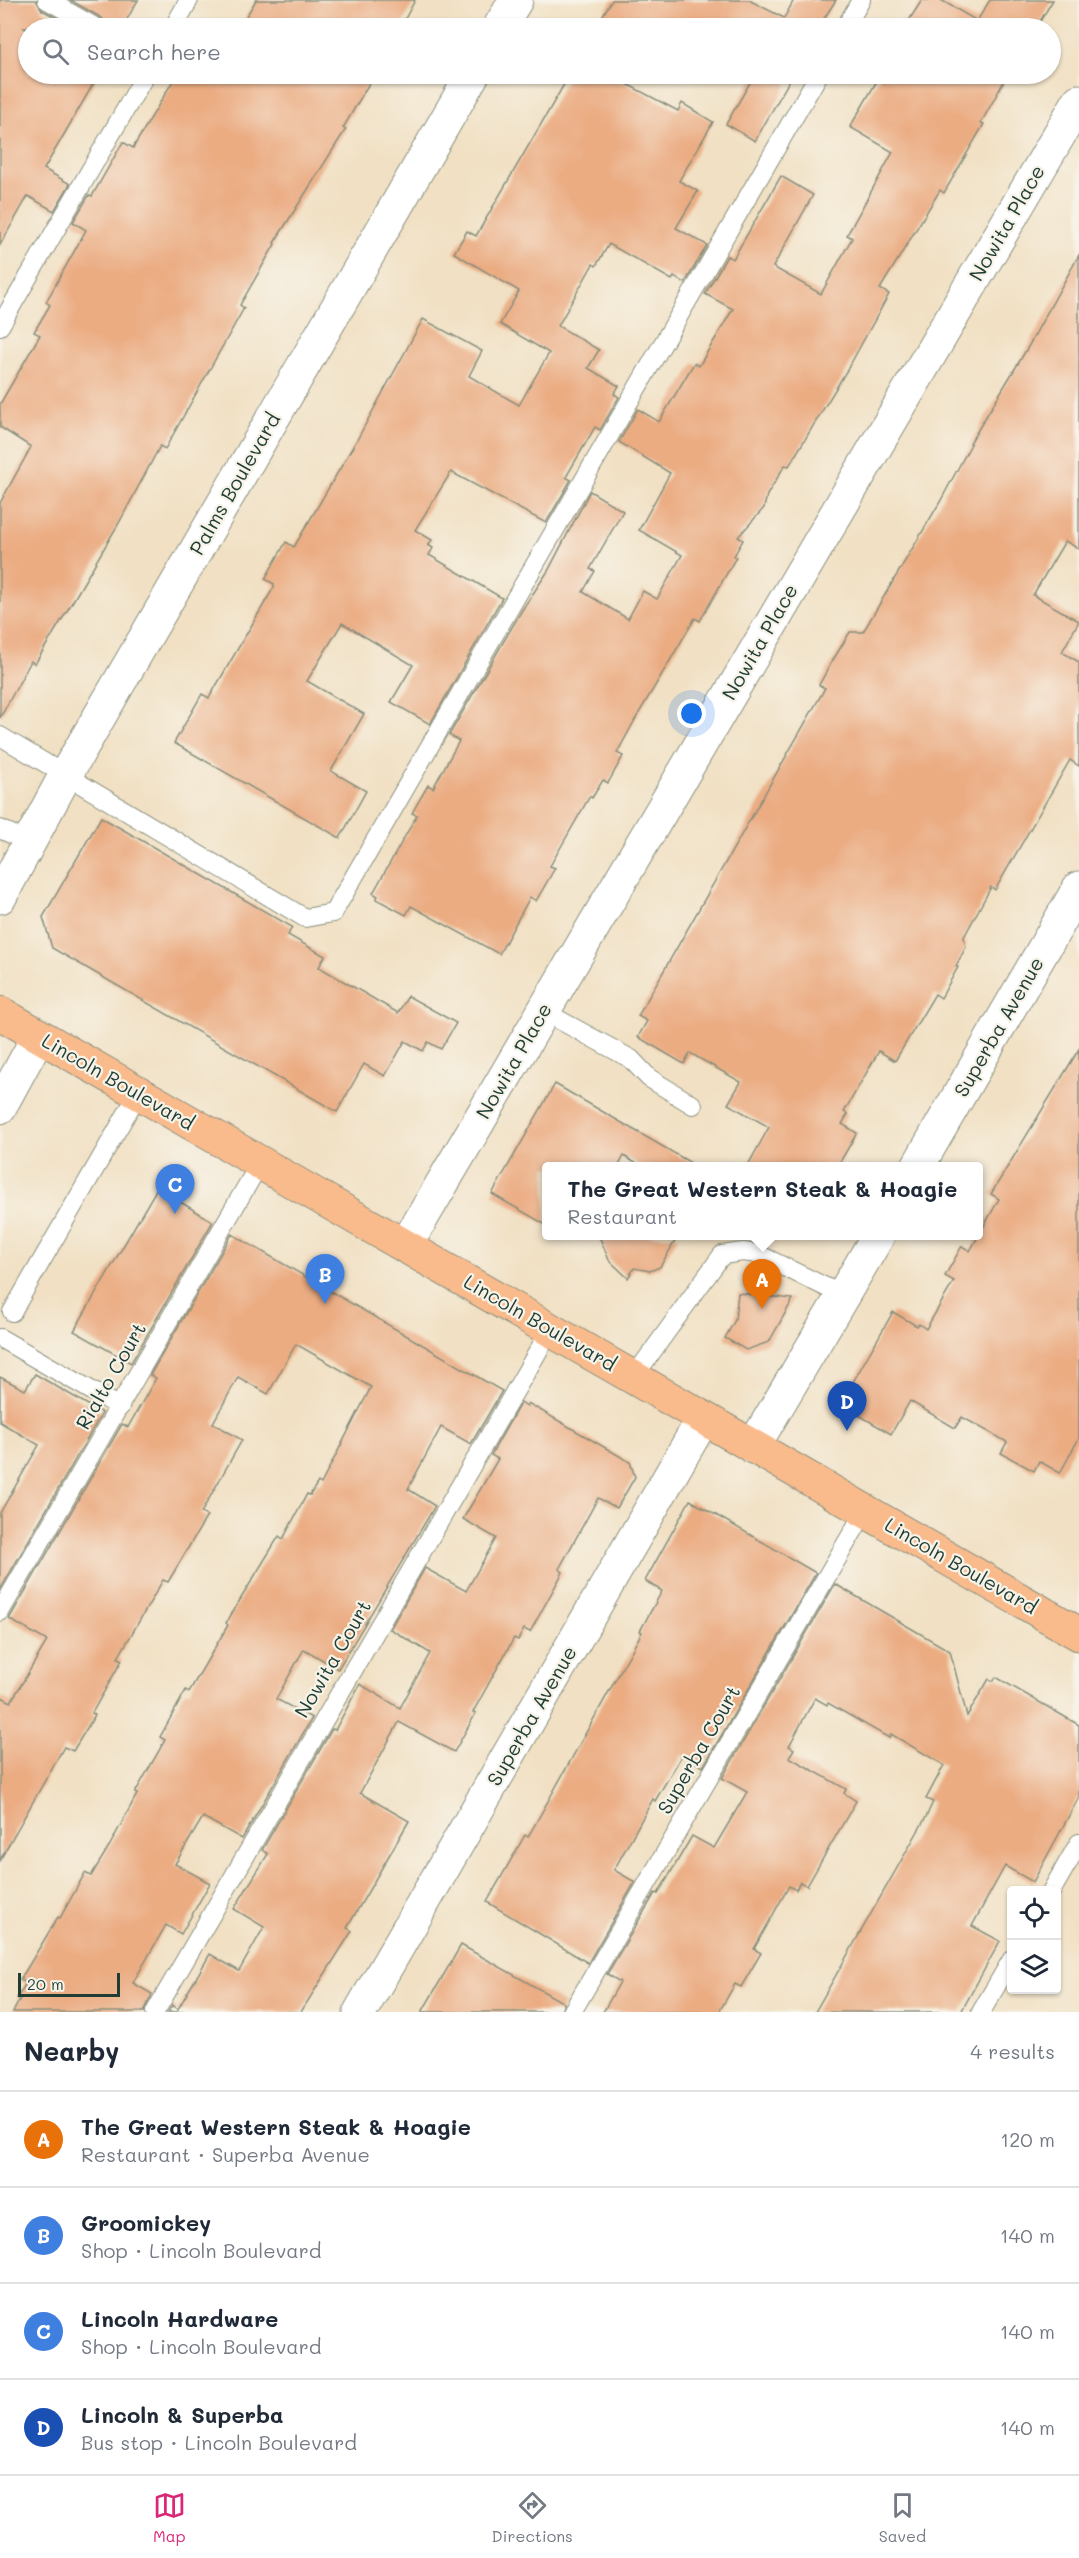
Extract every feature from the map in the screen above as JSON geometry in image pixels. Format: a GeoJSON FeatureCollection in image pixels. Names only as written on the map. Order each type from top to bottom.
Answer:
{"type":"FeatureCollection","features":[{"type":"Feature","properties":{"kind":"highway","name":"Lincoln Boulevard"},"geometry":{"type":"LineString","coordinates":[[0,1013],[1079,1634]]}},
{"type":"Feature","properties":{"kind":"street"},"geometry":{"type":"LineString","coordinates":[[506,18],[516,0]]}},
{"type":"Feature","properties":{"kind":"street","name":"Palms Boulevard"},"geometry":{"type":"LineString","coordinates":[[0,897],[66,774],[467,84]]}},
{"type":"Feature","properties":{"kind":"street","name":"Nowita Place"},"geometry":{"type":"LineString","coordinates":[[406,1245],[1079,101]]}},
{"type":"Feature","properties":{"kind":"street","name":"Superba Avenue"},"geometry":{"type":"LineString","coordinates":[[921,1162],[1079,888]]}},
{"type":"Feature","properties":{"kind":"street"},"geometry":{"type":"LineString","coordinates":[[0,1107],[39,1037]]}},
{"type":"Feature","properties":{"kind":"street"},"geometry":{"type":"LineString","coordinates":[[753,1447],[876,1240]]}},
{"type":"Feature","properties":{"kind":"street","name":"Superba Avenue"},"geometry":{"type":"LineString","coordinates":[[360,2012],[703,1419]]}},
{"type":"Feature","properties":{"kind":"lane"},"geometry":{"type":"LineString","coordinates":[[47,0],[79,18]]}},
{"type":"Feature","properties":{"kind":"lane"},"geometry":{"type":"LineString","coordinates":[[179,18],[189,0]]}},
{"type":"Feature","properties":{"kind":"lane"},"geometry":{"type":"LineString","coordinates":[[851,18],[861,0]]}},
{"type":"Feature","properties":{"kind":"lane"},"geometry":{"type":"LineString","coordinates":[[0,326],[141,84]]}},
{"type":"Feature","properties":{"kind":"lane"},"geometry":{"type":"LineString","coordinates":[[0,736],[305,918],[333,913],[813,84]]}},
{"type":"Feature","properties":{"kind":"lane"},"geometry":{"type":"LineString","coordinates":[[0,829],[30,842]]}},
{"type":"Feature","properties":{"kind":"lane"},"geometry":{"type":"LineString","coordinates":[[543,1011],[631,1059],[649,1078],[693,1105]]}},
{"type":"Feature","properties":{"kind":"lane"},"geometry":{"type":"LineString","coordinates":[[12,1312],[138,1094]]}},
{"type":"Feature","properties":{"kind":"lane","name":"Rialto Court"},"geometry":{"type":"LineString","coordinates":[[0,1612],[260,1163]]}},
{"type":"Feature","properties":{"kind":"lane"},"geometry":{"type":"LineString","coordinates":[[633,1378],[722,1255],[743,1252],[758,1254],[843,1296]]}},
{"type":"Feature","properties":{"kind":"lane","name":"Nowita Court"},"geometry":{"type":"LineString","coordinates":[[155,2012],[551,1329]]}},
{"type":"Feature","properties":{"kind":"lane"},"geometry":{"type":"LineString","coordinates":[[0,1338],[120,1407]]}},
{"type":"Feature","properties":{"kind":"lane","name":"Superba Court"},"geometry":{"type":"LineString","coordinates":[[572,2012],[865,1511]]}},
{"type":"Feature","properties":{"kind":"lane"},"geometry":{"type":"LineString","coordinates":[[1054,1886],[1079,1843]]}},
{"type":"Feature","properties":{"kind":"lane"},"geometry":{"type":"LineString","coordinates":[[981,2012],[1007,1966]]}},
{"type":"Feature","properties":{"kind":"building"},"geometry":{"type":"Polygon","coordinates":[[[0,0],[36,0],[42,10],[57,18],[18,18],[18,84],[93,84],[44,169],[70,184],[54,211],[28,196],[0,245],[0,0]]]}},
{"type":"Feature","properties":{"kind":"building"},"geometry":{"type":"Polygon","coordinates":[[[70,0],[138,0],[128,18],[102,18],[70,0]]]}},
{"type":"Feature","properties":{"kind":"building"},"geometry":{"type":"Polygon","coordinates":[[[256,0],[415,0],[405,18],[245,18],[256,0]]]}},
{"type":"Feature","properties":{"kind":"building"},"geometry":{"type":"Polygon","coordinates":[[[612,0],[749,0],[784,18],[601,18],[612,0]]]}},
{"type":"Feature","properties":{"kind":"building"},"geometry":{"type":"Polygon","coordinates":[[[794,0],[836,0],[824,18],[784,18],[794,0]]]}},
{"type":"Feature","properties":{"kind":"building"},"geometry":{"type":"Polygon","coordinates":[[[922,0],[941,0],[972,18],[910,18],[922,0]]]}},
{"type":"Feature","properties":{"kind":"building"},"geometry":{"type":"Polygon","coordinates":[[[990,0],[1053,0],[1042,18],[979,18],[990,0]]]}},
{"type":"Feature","properties":{"kind":"building"},"geometry":{"type":"Polygon","coordinates":[[[171,84],[369,84],[343,128],[346,129],[274,243],[240,305],[244,308],[165,449],[160,446],[119,523],[35,664],[31,661],[0,718],[0,503],[31,447],[0,427],[0,404],[40,335],[34,332],[50,305],[46,302],[86,230],[73,222],[89,195],[92,196],[123,142],[133,148],[171,84]]]}},
{"type":"Feature","properties":{"kind":"building"},"geometry":{"type":"Polygon","coordinates":[[[564,84],[627,84],[678,111],[682,103],[713,122],[679,181],[698,191],[676,228],[707,245],[685,283],[674,277],[672,280],[609,244],[596,266],[593,264],[558,326],[599,350],[588,368],[619,386],[614,394],[619,397],[600,430],[595,427],[566,477],[571,480],[546,523],[451,472],[415,530],[432,540],[428,545],[433,548],[429,555],[502,598],[430,724],[391,702],[413,665],[342,623],[307,681],[364,714],[331,771],[366,791],[340,838],[174,743],[202,694],[209,698],[274,587],[274,584],[265,579],[286,542],[294,547],[358,438],[423,319],[482,351],[469,376],[519,405],[549,353],[500,324],[519,291],[454,253],[467,231],[476,236],[564,84]]]}},
{"type":"Feature","properties":{"kind":"building"},"geometry":{"type":"Polygon","coordinates":[[[749,84],[787,84],[755,141],[726,124],[749,84]]]}},
{"type":"Feature","properties":{"kind":"building"},"geometry":{"type":"Polygon","coordinates":[[[875,84],[1002,84],[981,123],[984,124],[944,193],[940,190],[880,289],[889,294],[850,365],[789,466],[785,465],[767,495],[764,508],[738,537],[743,540],[734,556],[736,557],[700,621],[695,618],[636,718],[617,753],[623,756],[608,783],[603,780],[592,798],[590,796],[550,866],[555,868],[536,901],[530,897],[499,954],[411,906],[406,915],[376,899],[378,896],[373,893],[417,815],[412,813],[428,785],[433,788],[459,741],[449,735],[522,610],[548,571],[590,491],[623,511],[590,569],[595,571],[583,592],[628,619],[643,591],[657,599],[682,555],[639,530],[670,473],[619,442],[638,409],[659,422],[694,363],[699,366],[733,309],[705,294],[727,256],[733,259],[781,176],[813,195],[773,267],[821,294],[852,238],[847,235],[893,152],[850,127],[875,84]]]}},
{"type":"Feature","properties":{"kind":"building"},"geometry":{"type":"Polygon","coordinates":[[[1079,255],[1079,549],[1065,541],[1033,595],[1079,621],[1062,652],[1079,662],[1079,766],[1070,760],[995,890],[991,887],[964,937],[966,947],[941,998],[935,994],[895,1061],[879,1051],[844,1112],[848,1114],[842,1124],[857,1133],[840,1162],[750,1162],[769,1127],[728,1104],[741,1082],[690,1053],[684,1064],[638,1037],[647,1021],[638,1016],[825,688],[819,685],[830,665],[850,632],[863,632],[940,502],[970,443],[1028,347],[1079,255]]]}},
{"type":"Feature","properties":{"kind":"building"},"geometry":{"type":"Polygon","coordinates":[[[101,817],[292,927],[288,935],[325,956],[319,967],[398,1013],[408,996],[456,1023],[441,1049],[428,1042],[423,1051],[405,1041],[385,1076],[364,1064],[337,1112],[52,948],[43,917],[101,817]]]}},
{"type":"Feature","properties":{"kind":"building"},"geometry":{"type":"Polygon","coordinates":[[[1079,1049],[1079,1438],[1060,1473],[1039,1461],[1034,1471],[1001,1453],[1007,1442],[962,1417],[955,1428],[910,1401],[891,1434],[852,1411],[845,1396],[893,1312],[926,1329],[954,1281],[945,1276],[962,1246],[970,1251],[976,1240],[983,1240],[983,1228],[999,1199],[991,1194],[1079,1049]]]}},
{"type":"Feature","properties":{"kind":"building"},"geometry":{"type":"Polygon","coordinates":[[[555,1084],[689,1162],[634,1162],[624,1156],[621,1162],[542,1162],[542,1223],[492,1194],[555,1084]]]}},
{"type":"Feature","properties":{"kind":"building"},"geometry":{"type":"Polygon","coordinates":[[[157,1188],[212,1223],[131,1363],[74,1331],[157,1188]]]}},
{"type":"Feature","properties":{"kind":"building"},"geometry":{"type":"Polygon","coordinates":[[[232,1234],[502,1391],[471,1444],[441,1427],[408,1489],[435,1506],[338,1669],[304,1649],[276,1699],[312,1718],[242,1839],[203,1817],[175,1864],[210,1883],[181,1934],[166,1925],[133,1983],[152,1994],[144,2012],[13,2012],[20,1999],[17,1998],[26,1983],[20,1980],[58,1917],[60,1918],[85,1873],[91,1876],[110,1845],[137,1794],[135,1793],[165,1740],[160,1737],[186,1690],[189,1692],[228,1625],[226,1623],[279,1536],[283,1539],[307,1494],[310,1495],[318,1482],[321,1484],[371,1387],[296,1344],[268,1394],[238,1377],[213,1423],[242,1440],[201,1513],[207,1516],[168,1582],[163,1580],[118,1658],[122,1660],[92,1713],[95,1715],[73,1751],[64,1747],[0,1860],[0,1696],[11,1702],[47,1641],[9,1619],[122,1424],[128,1427],[156,1378],[150,1375],[232,1234]]]}},
{"type":"Feature","properties":{"kind":"building"},"geometry":{"type":"Polygon","coordinates":[[[601,1240],[676,1240],[660,1267],[650,1271],[634,1268],[628,1278],[609,1260],[601,1240]]]}},
{"type":"Feature","properties":{"kind":"building"},"geometry":{"type":"Polygon","coordinates":[[[738,1293],[793,1299],[769,1342],[746,1350],[725,1338],[735,1320],[738,1293]]]}},
{"type":"Feature","properties":{"kind":"building"},"geometry":{"type":"Polygon","coordinates":[[[35,1374],[102,1413],[0,1590],[0,1513],[39,1445],[0,1422],[0,1377],[25,1390],[35,1374]]]}},
{"type":"Feature","properties":{"kind":"building"},"geometry":{"type":"Polygon","coordinates":[[[521,1402],[527,1406],[528,1403],[630,1462],[635,1477],[617,1508],[598,1498],[559,1569],[563,1572],[530,1632],[524,1629],[518,1640],[514,1638],[473,1712],[476,1713],[454,1752],[399,1722],[360,1793],[409,1821],[347,1928],[352,1931],[301,2012],[168,2012],[172,2005],[178,2009],[210,1954],[239,1971],[264,1927],[234,1909],[268,1854],[262,1850],[332,1729],[335,1730],[360,1684],[400,1708],[430,1653],[390,1629],[425,1568],[466,1591],[496,1538],[463,1519],[498,1459],[491,1455],[521,1402]]]}},
{"type":"Feature","properties":{"kind":"building"},"geometry":{"type":"Polygon","coordinates":[[[690,1500],[816,1573],[703,1767],[682,1755],[655,1801],[653,1799],[614,1870],[635,1882],[588,1963],[487,1902],[525,1835],[528,1837],[642,1632],[640,1631],[662,1591],[645,1581],[690,1500]]]}},
{"type":"Feature","properties":{"kind":"building"},"geometry":{"type":"Polygon","coordinates":[[[835,1584],[950,1651],[967,1716],[989,1679],[993,1681],[996,1677],[1079,1725],[1079,1797],[1033,1882],[1005,1866],[972,1926],[1000,1941],[961,2012],[815,2012],[926,1817],[933,1802],[926,1799],[944,1765],[891,1734],[889,1738],[815,1698],[789,1746],[794,1749],[789,1757],[846,1789],[844,1793],[856,1801],[807,1886],[800,1882],[796,1890],[789,1886],[754,1949],[761,1953],[741,1987],[735,1984],[719,2012],[603,2012],[620,1982],[607,1974],[692,1836],[714,1848],[747,1792],[722,1778],[835,1584]]]}},
{"type":"Feature","properties":{"kind":"building"},"geometry":{"type":"Polygon","coordinates":[[[461,1945],[564,2003],[561,2012],[422,2012],[461,1945]]]}},
{"type":"Feature","properties":{"kind":"place","name":"Lincoln Hardware"},"geometry":{"type":"Point","coordinates":[175,1214]}},
{"type":"Feature","properties":{"kind":"place","name":"Groomickey"},"geometry":{"type":"Point","coordinates":[325,1304]}},
{"type":"Feature","properties":{"kind":"place","name":"The Great Western Steak & Hoagie"},"geometry":{"type":"Point","coordinates":[762,1309]}},
{"type":"Feature","properties":{"kind":"place","name":"Lincoln & Superba"},"geometry":{"type":"Point","coordinates":[847,1431]}}]}
